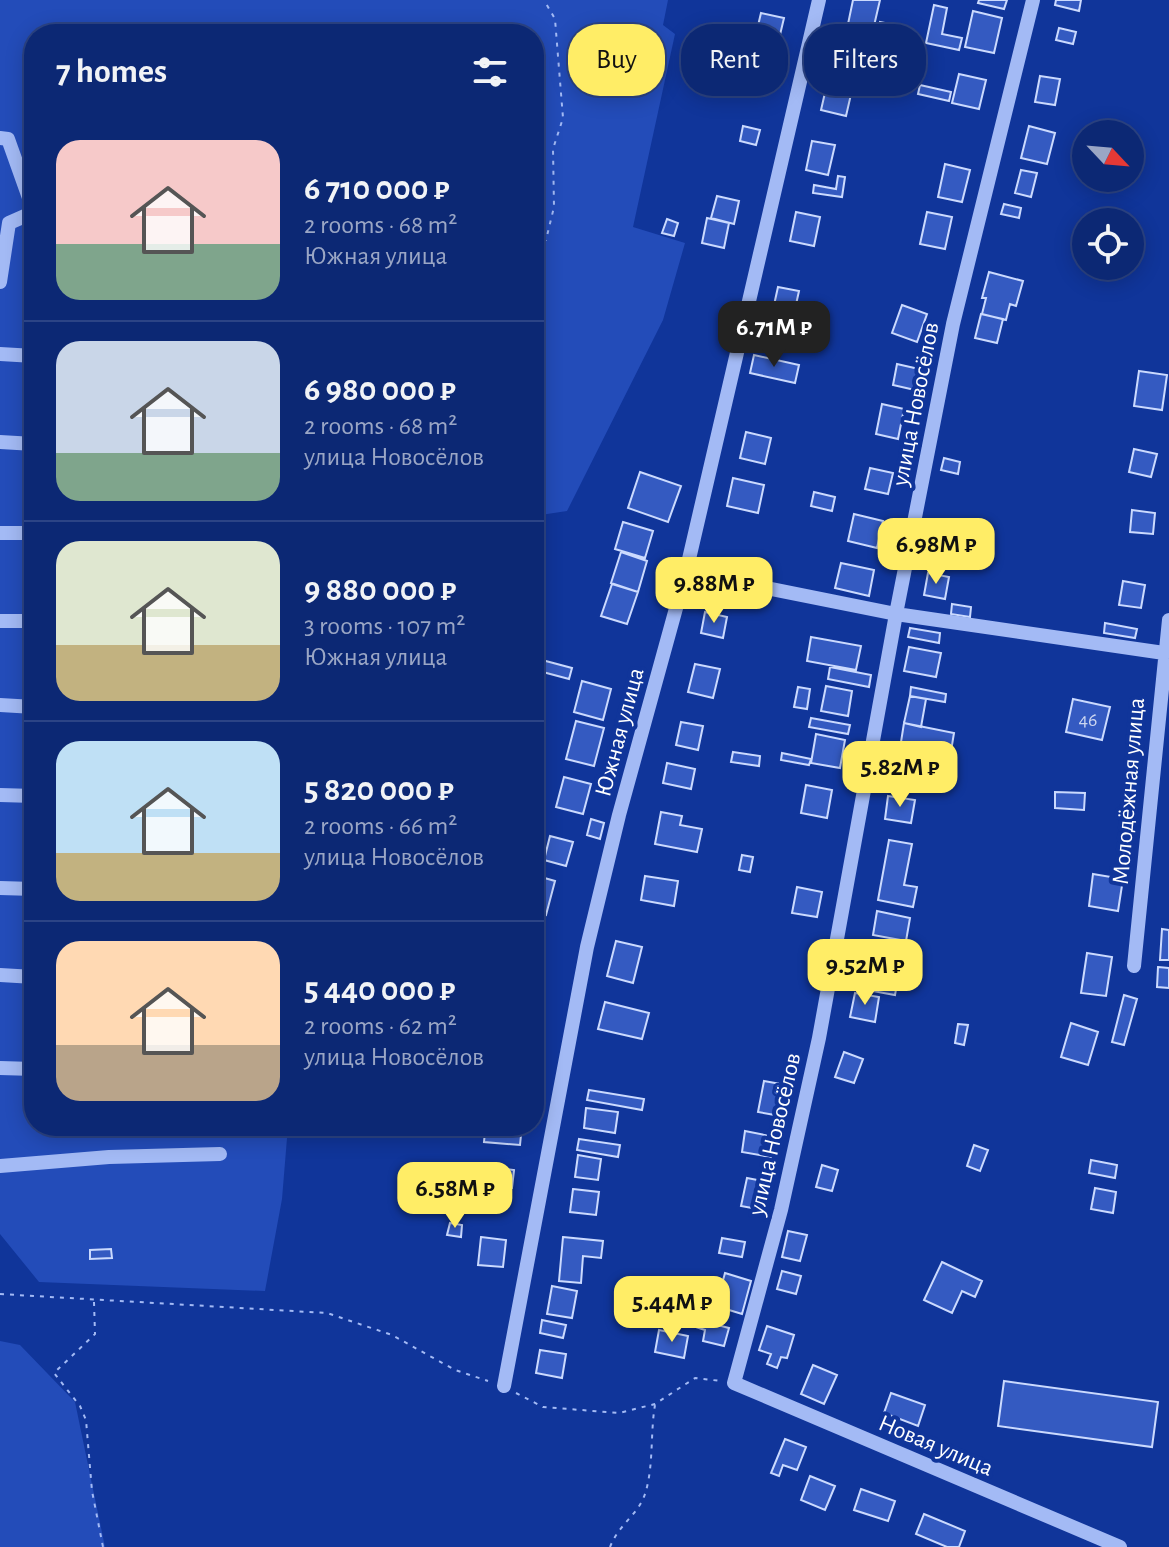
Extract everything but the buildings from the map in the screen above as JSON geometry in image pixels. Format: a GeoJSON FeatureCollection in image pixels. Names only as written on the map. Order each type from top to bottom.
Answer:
{"type":"FeatureCollection","features":[{"type":"Feature","properties":{"kind":"street","name":"Южная улица"},"geometry":{"type":"LineString","coordinates":[[504,1386],[587,947],[619,815],[686,572],[819,0]]}},
{"type":"Feature","properties":{"kind":"street","name":"улица Новосёлов"},"geometry":{"type":"LineString","coordinates":[[734,1383],[781,1210],[819,1038],[896,614],[953,324],[1033,0]]}},
{"type":"Feature","properties":{"kind":"street"},"geometry":{"type":"LineString","coordinates":[[0,138],[8,139],[24,184]]}},
{"type":"Feature","properties":{"kind":"street"},"geometry":{"type":"LineString","coordinates":[[0,282],[9,223],[24,216]]}},
{"type":"Feature","properties":{"kind":"street"},"geometry":{"type":"LineString","coordinates":[[0,354],[24,355]]}},
{"type":"Feature","properties":{"kind":"street"},"geometry":{"type":"LineString","coordinates":[[0,442],[24,443]]}},
{"type":"Feature","properties":{"kind":"street"},"geometry":{"type":"LineString","coordinates":[[0,533],[24,533]]}},
{"type":"Feature","properties":{"kind":"street"},"geometry":{"type":"LineString","coordinates":[[686,572],[896,614],[1164,653]]}},
{"type":"Feature","properties":{"kind":"street","name":"Молодёжная улица"},"geometry":{"type":"LineString","coordinates":[[1134,966],[1169,620]]}},
{"type":"Feature","properties":{"kind":"street"},"geometry":{"type":"LineString","coordinates":[[0,621],[24,621]]}},
{"type":"Feature","properties":{"kind":"street"},"geometry":{"type":"LineString","coordinates":[[0,705],[24,706]]}},
{"type":"Feature","properties":{"kind":"street"},"geometry":{"type":"LineString","coordinates":[[0,795],[24,796]]}},
{"type":"Feature","properties":{"kind":"street"},"geometry":{"type":"LineString","coordinates":[[0,888],[24,889]]}},
{"type":"Feature","properties":{"kind":"street"},"geometry":{"type":"LineString","coordinates":[[0,975],[24,976]]}},
{"type":"Feature","properties":{"kind":"street"},"geometry":{"type":"LineString","coordinates":[[0,1068],[24,1069]]}},
{"type":"Feature","properties":{"kind":"street"},"geometry":{"type":"LineString","coordinates":[[0,1166],[109,1157],[220,1154]]}},
{"type":"Feature","properties":{"kind":"street","name":"Новая улица"},"geometry":{"type":"LineString","coordinates":[[734,1383],[1120,1547]]}},
{"type":"Feature","properties":{"kind":"path"},"geometry":{"type":"LineString","coordinates":[[544,0],[555,19],[563,118],[553,149],[554,207],[544,241]]}},
{"type":"Feature","properties":{"kind":"path"},"geometry":{"type":"LineString","coordinates":[[0,1294],[327,1313],[392,1335],[455,1370],[504,1386],[543,1407],[619,1413],[655,1404],[695,1378],[734,1383]]}},
{"type":"Feature","properties":{"kind":"path"},"geometry":{"type":"LineString","coordinates":[[94,1301],[95,1334],[54,1373],[80,1406],[86,1420],[92,1491],[103,1547]]}},
{"type":"Feature","properties":{"kind":"path"},"geometry":{"type":"LineString","coordinates":[[610,1547],[623,1523],[636,1512],[645,1494],[655,1404]]}},
{"type":"Feature","properties":{"kind":"shaded area"},"geometry":{"type":"Polygon","coordinates":[[[0,0],[668,0],[663,24],[568,24],[568,96],[662,96],[633,227],[685,243],[663,320],[567,511],[544,514],[544,24],[24,24],[24,1136],[287,1136],[282,1199],[265,1291],[39,1282],[0,1234],[0,0]]]}},
{"type":"Feature","properties":{"kind":"shaded area"},"geometry":{"type":"Polygon","coordinates":[[[665,26],[675,34],[665,80],[665,26]]]}},
{"type":"Feature","properties":{"kind":"shaded area"},"geometry":{"type":"Polygon","coordinates":[[[0,1341],[20,1345],[75,1402],[105,1547],[0,1547],[0,1341]]]}}]}
